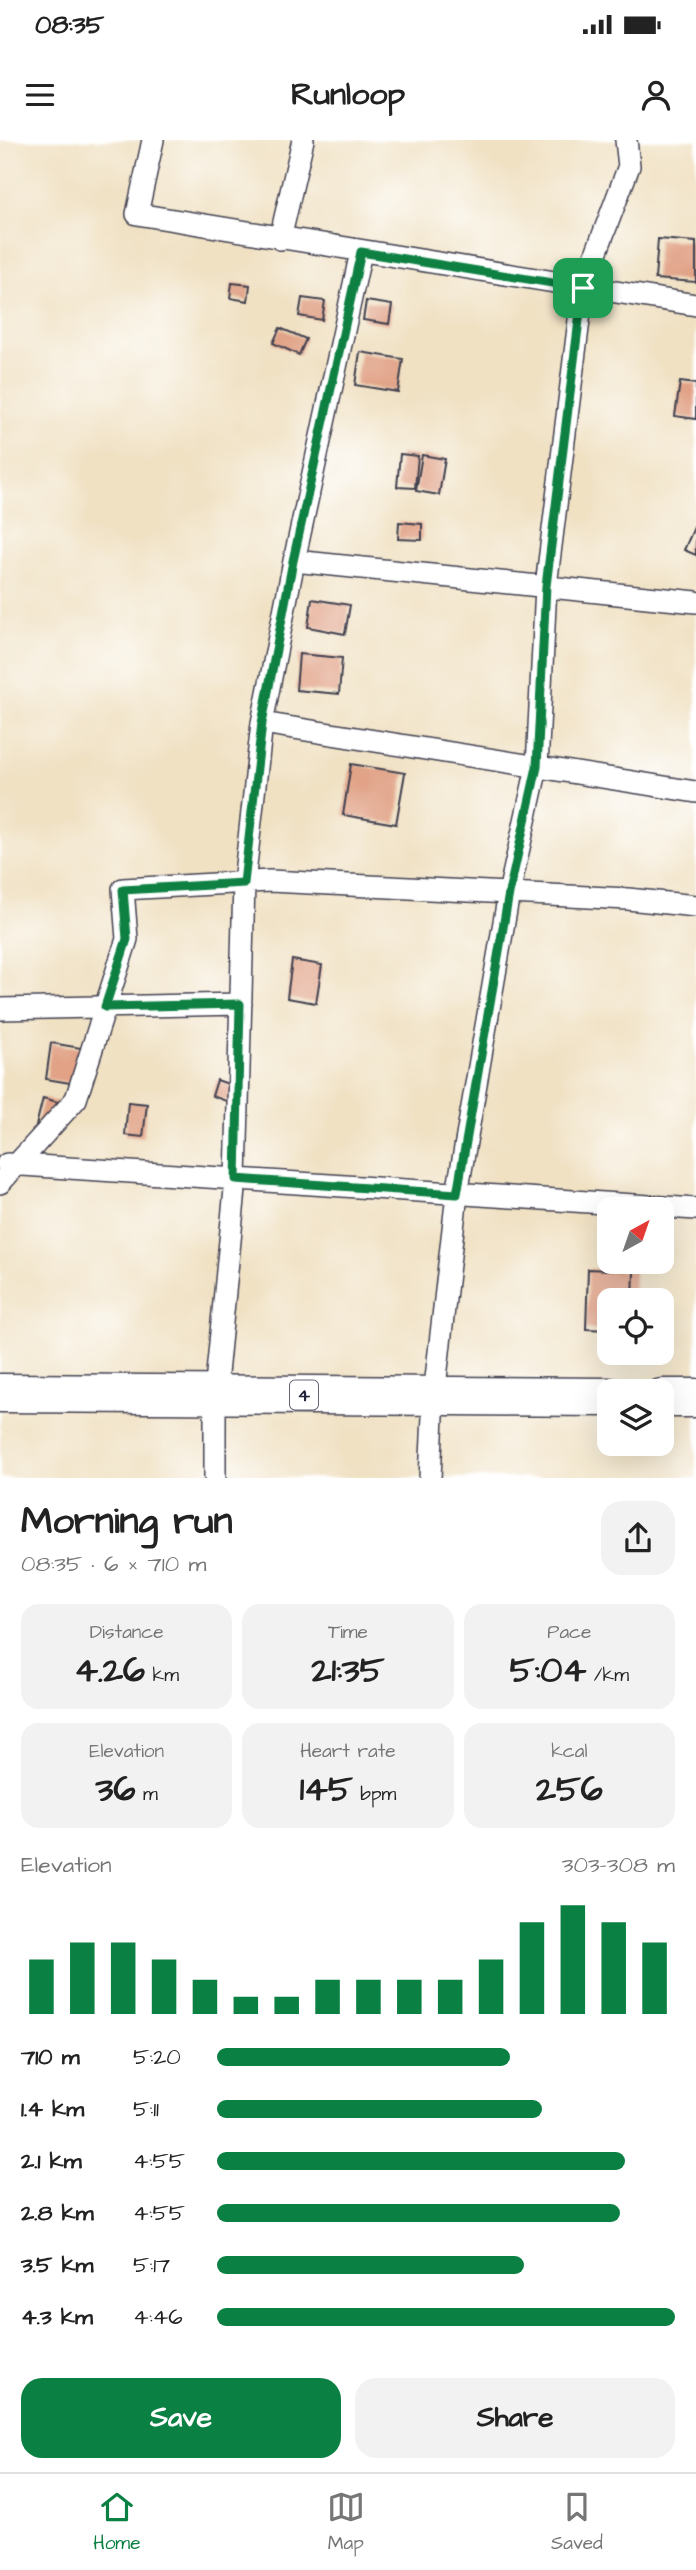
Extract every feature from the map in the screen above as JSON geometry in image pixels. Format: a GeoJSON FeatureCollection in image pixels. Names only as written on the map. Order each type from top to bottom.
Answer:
{"type":"FeatureCollection","features":[{"type":"Feature","properties":{"kind":"highway","name":"4"},"geometry":{"type":"LineString","coordinates":[[0,1392],[597,1397]]}},
{"type":"Feature","properties":{"kind":"highway"},"geometry":{"type":"LineString","coordinates":[[674,1398],[696,1398]]}},
{"type":"Feature","properties":{"kind":"street"},"geometry":{"type":"LineString","coordinates":[[153,140],[137,214],[696,305]]}},
{"type":"Feature","properties":{"kind":"street"},"geometry":{"type":"LineString","coordinates":[[280,239],[303,140]]}},
{"type":"Feature","properties":{"kind":"street"},"geometry":{"type":"LineString","coordinates":[[430,1478],[434,1396],[457,1194],[509,893],[537,767],[546,586],[583,288],[629,166],[626,140]]}},
{"type":"Feature","properties":{"kind":"street"},"geometry":{"type":"LineString","coordinates":[[215,1478],[215,1394],[236,1179],[244,883],[262,723],[293,561],[361,252]]}},
{"type":"Feature","properties":{"kind":"street"},"geometry":{"type":"LineString","coordinates":[[293,561],[696,602]]}},
{"type":"Feature","properties":{"kind":"street"},"geometry":{"type":"LineString","coordinates":[[262,723],[696,792]]}},
{"type":"Feature","properties":{"kind":"street"},"geometry":{"type":"LineString","coordinates":[[0,1183],[8,1164],[76,1098],[127,939],[123,890],[270,881],[628,899],[696,906]]}},
{"type":"Feature","properties":{"kind":"street"},"geometry":{"type":"LineString","coordinates":[[0,1009],[240,1004]]}},
{"type":"Feature","properties":{"kind":"street"},"geometry":{"type":"LineString","coordinates":[[8,1164],[696,1209]]}},
{"type":"Feature","properties":{"kind":"building"},"geometry":{"type":"Polygon","coordinates":[[[658,239],[696,242],[696,282],[655,279],[658,239]]]}},
{"type":"Feature","properties":{"kind":"building"},"geometry":{"type":"Polygon","coordinates":[[[232,283],[250,285],[248,301],[230,298],[232,283]]]}},
{"type":"Feature","properties":{"kind":"building"},"geometry":{"type":"Polygon","coordinates":[[[302,298],[325,301],[322,320],[299,316],[302,298]]]}},
{"type":"Feature","properties":{"kind":"building"},"geometry":{"type":"Polygon","coordinates":[[[366,301],[392,305],[389,324],[363,320],[366,301]]]}},
{"type":"Feature","properties":{"kind":"building"},"geometry":{"type":"Polygon","coordinates":[[[280,328],[306,339],[299,355],[273,343],[280,328]]]}},
{"type":"Feature","properties":{"kind":"building"},"geometry":{"type":"Polygon","coordinates":[[[360,352],[403,359],[398,392],[355,385],[360,352]]]}},
{"type":"Feature","properties":{"kind":"building"},"geometry":{"type":"Polygon","coordinates":[[[680,382],[696,384],[696,419],[675,416],[680,382]]]}},
{"type":"Feature","properties":{"kind":"building"},"geometry":{"type":"Polygon","coordinates":[[[400,454],[418,456],[415,488],[397,487],[400,454]]]}},
{"type":"Feature","properties":{"kind":"building"},"geometry":{"type":"Polygon","coordinates":[[[422,455],[445,459],[439,495],[416,491],[422,455]]]}},
{"type":"Feature","properties":{"kind":"building"},"geometry":{"type":"Polygon","coordinates":[[[399,522],[422,524],[422,540],[398,539],[399,522]]]}},
{"type":"Feature","properties":{"kind":"building"},"geometry":{"type":"Polygon","coordinates":[[[696,523],[696,555],[684,550],[696,523]]]}},
{"type":"Feature","properties":{"kind":"building"},"geometry":{"type":"Polygon","coordinates":[[[312,599],[350,605],[345,634],[308,627],[312,599]]]}},
{"type":"Feature","properties":{"kind":"building"},"geometry":{"type":"Polygon","coordinates":[[[299,654],[342,658],[339,694],[296,690],[299,654]]]}},
{"type":"Feature","properties":{"kind":"building"},"geometry":{"type":"Polygon","coordinates":[[[351,764],[405,773],[396,824],[343,815],[351,764]]]}},
{"type":"Feature","properties":{"kind":"building"},"geometry":{"type":"Polygon","coordinates":[[[292,960],[322,965],[316,1003],[287,998],[292,960]]]}},
{"type":"Feature","properties":{"kind":"building"},"geometry":{"type":"Polygon","coordinates":[[[51,1043],[93,1050],[88,1086],[46,1079],[51,1043]]]}},
{"type":"Feature","properties":{"kind":"building"},"geometry":{"type":"Polygon","coordinates":[[[217,1080],[234,1086],[229,1102],[212,1096],[217,1080]]]}},
{"type":"Feature","properties":{"kind":"building"},"geometry":{"type":"Polygon","coordinates":[[[43,1098],[65,1104],[57,1136],[35,1130],[43,1098]]]}},
{"type":"Feature","properties":{"kind":"building"},"geometry":{"type":"Polygon","coordinates":[[[128,1102],[147,1104],[143,1137],[125,1135],[128,1102]]]}},
{"type":"Feature","properties":{"kind":"building"},"geometry":{"type":"Polygon","coordinates":[[[588,1269],[597,1269],[597,1274],[634,1274],[633,1288],[597,1288],[597,1329],[586,1329],[588,1269]]]}},
{"type":"Feature","properties":{"kind":"route"},"geometry":{"type":"LineString","coordinates":[[361,252],[583,288],[546,586],[537,767],[509,893],[457,1194],[236,1179],[240,1004],[105,1007],[127,939],[123,890],[244,883],[262,723],[293,561],[361,252]]}}]}
